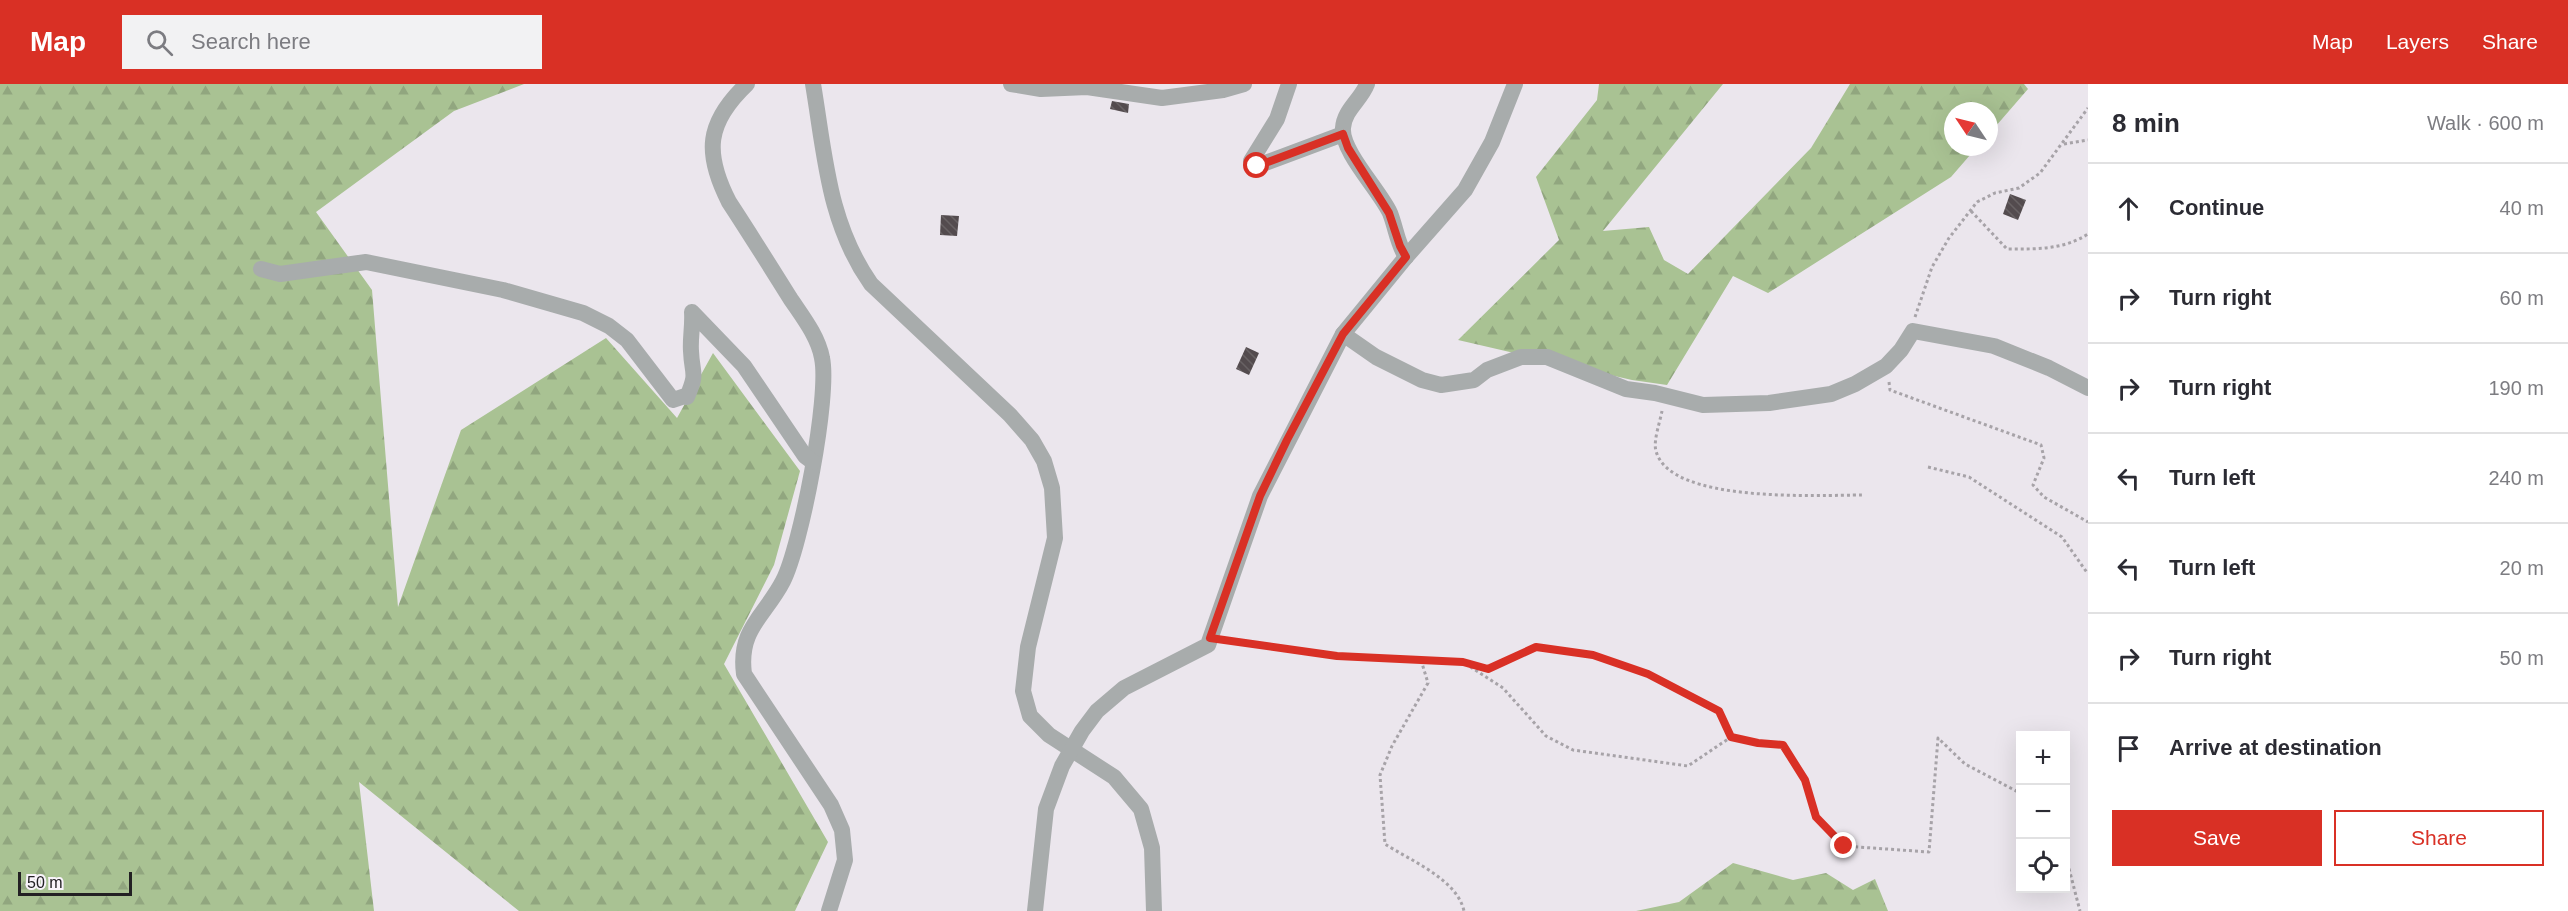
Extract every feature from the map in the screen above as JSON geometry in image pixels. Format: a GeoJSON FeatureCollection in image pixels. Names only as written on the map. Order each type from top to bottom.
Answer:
{"type":"FeatureCollection","features":[{"type":"Feature","properties":{"kind":"street"},"geometry":{"type":"LineString","coordinates":[[747,84],[730,100],[721,117],[714,136],[712,159],[718,180],[729,202],[812,333],[822,357],[824,381],[813,462],[794,549],[783,580],[748,633],[742,658],[744,674],[831,805],[842,830],[844,860],[829,911]]}},
{"type":"Feature","properties":{"kind":"street"},"geometry":{"type":"LineString","coordinates":[[813,84],[832,200],[843,236],[856,262],[871,284],[1010,416],[1032,440],[1044,461],[1052,488],[1055,538],[1028,647],[1023,691],[1030,716],[1049,735],[1114,777],[1141,809],[1152,848],[1154,911]]}},
{"type":"Feature","properties":{"kind":"street"},"geometry":{"type":"LineString","coordinates":[[1011,84],[1041,89],[1087,87],[1162,98],[1223,90],[1244,84]]}},
{"type":"Feature","properties":{"kind":"street"},"geometry":{"type":"LineString","coordinates":[[1289,84],[1277,119],[1251,161],[1257,166],[1343,134]]}},
{"type":"Feature","properties":{"kind":"street"},"geometry":{"type":"LineString","coordinates":[[1367,84],[1364,92],[1345,116],[1343,134],[1348,148],[1389,213],[1406,257]]}},
{"type":"Feature","properties":{"kind":"street"},"geometry":{"type":"LineString","coordinates":[[1035,911],[1046,809],[1070,750],[1097,711],[1124,688],[1208,645],[1260,496],[1343,334],[1465,190],[1492,142],[1515,84]]}},
{"type":"Feature","properties":{"kind":"street"},"geometry":{"type":"LineString","coordinates":[[261,269],[280,274],[366,262],[503,290],[583,313],[609,326],[627,340],[673,400],[684,396],[687,398],[696,377],[691,350],[692,312],[744,366],[805,456],[813,462]]}},
{"type":"Feature","properties":{"kind":"street"},"geometry":{"type":"LineString","coordinates":[[1343,334],[1376,357],[1422,380],[1441,385],[1474,380],[1487,370],[1521,357],[1547,357],[1605,382],[1703,405],[1768,404],[1831,393],[1855,384],[1886,366],[1913,332],[1994,346],[2049,368],[2088,388]]}},
{"type":"Feature","properties":{"kind":"path"},"geometry":{"type":"LineString","coordinates":[[1913,332],[1932,267],[1949,237],[1977,202],[1995,194],[2019,188],[2040,174],[2088,108]]}},
{"type":"Feature","properties":{"kind":"path"},"geometry":{"type":"LineString","coordinates":[[2064,144],[2088,140]]}},
{"type":"Feature","properties":{"kind":"path"},"geometry":{"type":"LineString","coordinates":[[1970,211],[2007,249],[2041,249],[2074,243],[2088,234]]}},
{"type":"Feature","properties":{"kind":"path"},"geometry":{"type":"LineString","coordinates":[[1890,390],[2041,446],[2044,458],[2033,485],[2044,497],[2088,522]]}},
{"type":"Feature","properties":{"kind":"path"},"geometry":{"type":"LineString","coordinates":[[1664,397],[1655,450],[1664,468],[1689,483],[1759,495],[1863,495]]}},
{"type":"Feature","properties":{"kind":"path"},"geometry":{"type":"LineString","coordinates":[[1928,467],[1969,477],[2062,537],[2088,574]]}},
{"type":"Feature","properties":{"kind":"path"},"geometry":{"type":"LineString","coordinates":[[1210,638],[1337,656],[1463,662],[1488,669],[1536,647],[1593,655],[1648,674],[1719,711],[1731,737]]}},
{"type":"Feature","properties":{"kind":"path"},"geometry":{"type":"LineString","coordinates":[[1421,660],[1428,683],[1392,746],[1380,775],[1385,844],[1449,884],[1462,898],[1464,911]]}},
{"type":"Feature","properties":{"kind":"path"},"geometry":{"type":"LineString","coordinates":[[1463,662],[1503,688],[1546,736],[1573,750],[1688,766],[1731,737],[1758,743],[1783,745],[1805,780],[1816,817],[1844,846],[1929,852],[1938,738],[1965,764],[2016,791]]}},
{"type":"Feature","properties":{"kind":"path"},"geometry":{"type":"LineString","coordinates":[[2070,872],[2080,911]]}},
{"type":"Feature","properties":{"kind":"green space"},"geometry":{"type":"Polygon","coordinates":[[[0,84],[524,84],[454,111],[316,212],[372,290],[398,607],[461,430],[606,338],[677,418],[713,353],[800,471],[774,565],[724,664],[828,842],[795,911],[519,911],[359,782],[374,911],[0,911],[0,84]]]}},
{"type":"Feature","properties":{"kind":"green space"},"geometry":{"type":"Polygon","coordinates":[[[1599,84],[1723,84],[1603,231],[1649,227],[1664,260],[1688,274],[1811,148],[1850,84],[2024,84],[2028,89],[1998,124],[1998,102],[1944,102],[1944,156],[1969,156],[1951,177],[1768,293],[1733,276],[1667,385],[1632,380],[1458,340],[1559,240],[1536,177],[1597,100],[1599,84]]]}},
{"type":"Feature","properties":{"kind":"green space"},"geometry":{"type":"Polygon","coordinates":[[[1733,863],[1793,880],[1826,873],[1853,890],[1875,879],[1888,911],[1636,911],[1679,902],[1733,863]]]}},
{"type":"Feature","properties":{"kind":"building"},"geometry":{"type":"Polygon","coordinates":[[[1112,101],[1129,104],[1128,113],[1110,109],[1112,101]]]}},
{"type":"Feature","properties":{"kind":"building"},"geometry":{"type":"Polygon","coordinates":[[[2010,194],[2026,200],[2018,220],[2003,214],[2010,194]]]}},
{"type":"Feature","properties":{"kind":"building"},"geometry":{"type":"Polygon","coordinates":[[[941,215],[959,216],[957,236],[940,235],[941,215]]]}},
{"type":"Feature","properties":{"kind":"building"},"geometry":{"type":"Polygon","coordinates":[[[1246,347],[1259,353],[1249,375],[1236,369],[1246,347]]]}},
{"type":"Feature","properties":{"kind":"route"},"geometry":{"type":"LineString","coordinates":[[1257,166],[1343,134],[1348,148],[1389,213],[1406,257],[1343,334],[1287,440],[1260,496],[1210,638],[1337,656],[1463,662],[1488,669],[1536,647],[1593,655],[1648,674],[1719,711],[1731,737],[1758,743],[1783,745],[1805,780],[1816,817],[1844,846]]}}]}
